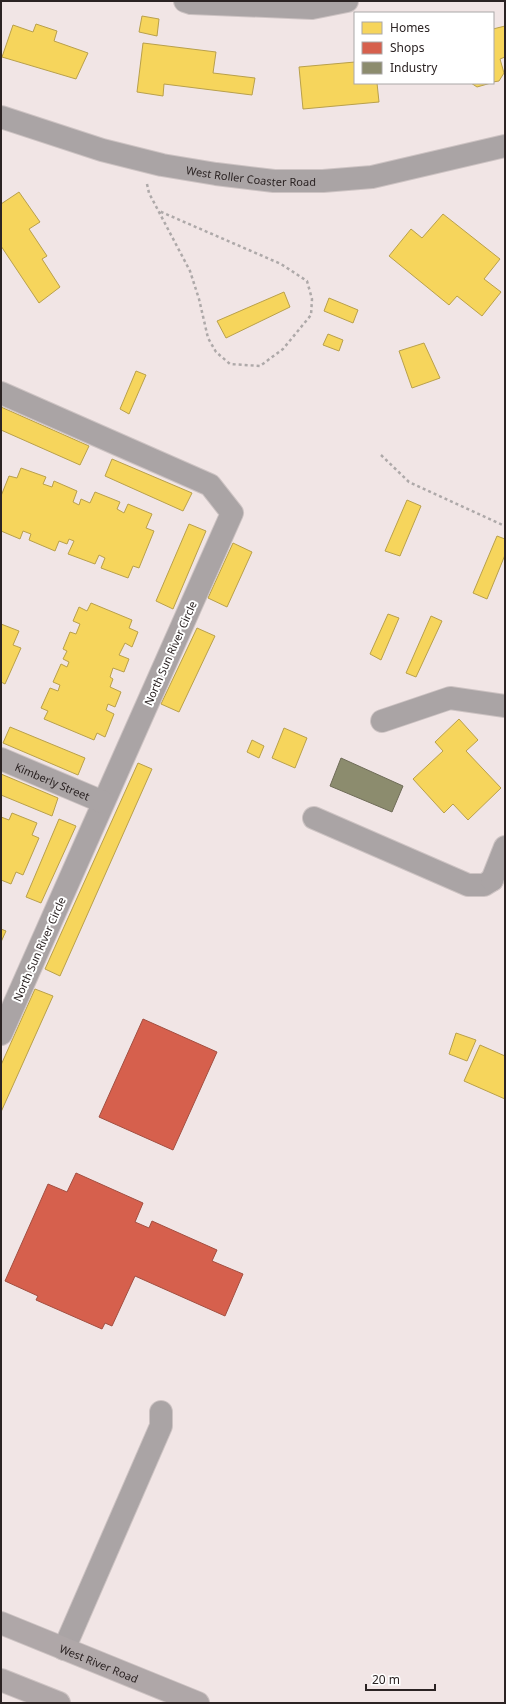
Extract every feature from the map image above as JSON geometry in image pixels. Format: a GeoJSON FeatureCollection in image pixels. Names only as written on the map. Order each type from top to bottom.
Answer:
{"type":"FeatureCollection","features":[{"type":"Feature","properties":{"kind":"main road","name":"West River Road"},"geometry":{"type":"LineString","coordinates":[[1,1623],[198,1703]]}},
{"type":"Feature","properties":{"kind":"main road"},"geometry":{"type":"LineString","coordinates":[[1,1680],[59,1703]]}},
{"type":"Feature","properties":{"kind":"street"},"geometry":{"type":"LineString","coordinates":[[185,1],[191,3],[312,8],[347,1]]}},
{"type":"Feature","properties":{"kind":"street","name":"West Roller Coaster Road"},"geometry":{"type":"LineString","coordinates":[[1,117],[102,150],[142,160],[216,174],[274,181],[323,181],[372,177],[505,146]]}},
{"type":"Feature","properties":{"kind":"street","name":"North Sun River Circle"},"geometry":{"type":"LineString","coordinates":[[1,393],[210,486],[232,513],[1,1034]]}},
{"type":"Feature","properties":{"kind":"street"},"geometry":{"type":"LineString","coordinates":[[382,721],[450,698],[505,706]]}},
{"type":"Feature","properties":{"kind":"street","name":"Kimberly Street"},"geometry":{"type":"LineString","coordinates":[[1,759],[103,802]]}},
{"type":"Feature","properties":{"kind":"street"},"geometry":{"type":"LineString","coordinates":[[314,818],[468,885],[498,883],[505,848]]}},
{"type":"Feature","properties":{"kind":"street"},"geometry":{"type":"LineString","coordinates":[[64,1649],[161,1426],[161,1412]]}},
{"type":"Feature","properties":{"kind":"path"},"geometry":{"type":"LineString","coordinates":[[142,160],[149,193],[190,271],[208,338],[216,352],[230,364],[260,366],[283,349],[311,315],[312,299],[307,281],[281,264],[159,211]]}},
{"type":"Feature","properties":{"kind":"path"},"geometry":{"type":"LineString","coordinates":[[381,455],[409,482],[505,526]]}},
{"type":"Feature","properties":{"kind":"building: Homes"},"geometry":{"type":"Polygon","coordinates":[[[142,16],[159,19],[157,36],[139,32],[142,16]]]}},
{"type":"Feature","properties":{"kind":"building: Homes"},"geometry":{"type":"Polygon","coordinates":[[[36,24],[57,31],[54,41],[88,53],[76,79],[2,57],[13,25],[33,32],[36,24]]]}},
{"type":"Feature","properties":{"kind":"building: Homes"},"geometry":{"type":"Polygon","coordinates":[[[505,26],[505,57],[500,59],[504,73],[499,81],[494,82],[494,29],[505,26]]]}},
{"type":"Feature","properties":{"kind":"building: Homes"},"geometry":{"type":"Polygon","coordinates":[[[143,43],[216,52],[213,73],[255,78],[252,95],[164,84],[163,96],[137,92],[143,43]]]}},
{"type":"Feature","properties":{"kind":"building: Homes"},"geometry":{"type":"Polygon","coordinates":[[[354,62],[354,84],[377,84],[379,102],[303,109],[299,67],[354,62]]]}},
{"type":"Feature","properties":{"kind":"building: Homes"},"geometry":{"type":"Polygon","coordinates":[[[472,84],[488,84],[477,87],[472,84]]]}},
{"type":"Feature","properties":{"kind":"building: Homes"},"geometry":{"type":"Polygon","coordinates":[[[19,192],[40,222],[29,229],[47,256],[42,259],[60,287],[39,303],[1,246],[1,204],[19,192]]]}},
{"type":"Feature","properties":{"kind":"building: Homes"},"geometry":{"type":"Polygon","coordinates":[[[443,214],[500,259],[484,279],[501,292],[482,316],[457,296],[449,305],[389,256],[411,229],[422,238],[443,214]]]}},
{"type":"Feature","properties":{"kind":"building: Homes"},"geometry":{"type":"Polygon","coordinates":[[[284,292],[290,307],[226,338],[217,321],[284,292]]]}},
{"type":"Feature","properties":{"kind":"building: Homes"},"geometry":{"type":"Polygon","coordinates":[[[329,298],[358,310],[353,323],[324,311],[329,298]]]}},
{"type":"Feature","properties":{"kind":"building: Homes"},"geometry":{"type":"Polygon","coordinates":[[[328,334],[343,340],[339,351],[323,345],[328,334]]]}},
{"type":"Feature","properties":{"kind":"building: Homes"},"geometry":{"type":"Polygon","coordinates":[[[424,343],[440,378],[412,388],[399,351],[424,343]]]}},
{"type":"Feature","properties":{"kind":"building: Homes"},"geometry":{"type":"Polygon","coordinates":[[[136,371],[146,375],[129,414],[120,409],[136,371]]]}},
{"type":"Feature","properties":{"kind":"building: Homes"},"geometry":{"type":"Polygon","coordinates":[[[1,407],[89,446],[80,465],[1,430],[1,407]]]}},
{"type":"Feature","properties":{"kind":"building: Homes"},"geometry":{"type":"Polygon","coordinates":[[[112,459],[192,493],[183,511],[105,476],[112,459]]]}},
{"type":"Feature","properties":{"kind":"building: Homes"},"geometry":{"type":"Polygon","coordinates":[[[21,468],[46,477],[43,484],[52,487],[54,481],[77,491],[73,502],[79,505],[81,499],[90,503],[95,492],[120,502],[117,509],[124,513],[128,504],[152,514],[146,528],[154,531],[139,568],[133,566],[128,578],[101,568],[105,558],[99,555],[95,564],[68,554],[74,541],[69,539],[67,544],[59,541],[55,551],[29,540],[31,534],[23,531],[20,539],[1,531],[1,496],[9,476],[17,478],[21,468]]]}},
{"type":"Feature","properties":{"kind":"building: Homes"},"geometry":{"type":"Polygon","coordinates":[[[407,500],[421,506],[400,556],[385,551],[407,500]]]}},
{"type":"Feature","properties":{"kind":"building: Homes"},"geometry":{"type":"Polygon","coordinates":[[[189,524],[206,531],[173,609],[156,601],[189,524]]]}},
{"type":"Feature","properties":{"kind":"building: Homes"},"geometry":{"type":"Polygon","coordinates":[[[497,536],[505,539],[505,555],[487,599],[473,593],[497,536]]]}},
{"type":"Feature","properties":{"kind":"building: Homes"},"geometry":{"type":"Polygon","coordinates":[[[233,543],[252,552],[227,607],[208,598],[233,543]]]}},
{"type":"Feature","properties":{"kind":"building: Homes"},"geometry":{"type":"Polygon","coordinates":[[[91,603],[132,620],[129,628],[138,632],[132,647],[125,643],[119,655],[129,659],[124,672],[113,668],[110,677],[113,679],[110,687],[121,692],[115,707],[108,704],[106,710],[114,714],[105,737],[97,733],[94,740],[44,719],[48,711],[41,708],[50,688],[58,691],[60,685],[53,682],[61,664],[67,667],[69,662],[63,659],[67,651],[63,649],[70,632],[76,634],[80,624],[73,621],[79,607],[87,611],[91,603]]]}},
{"type":"Feature","properties":{"kind":"building: Homes"},"geometry":{"type":"Polygon","coordinates":[[[388,614],[399,618],[381,660],[370,654],[388,614]]]}},
{"type":"Feature","properties":{"kind":"building: Homes"},"geometry":{"type":"Polygon","coordinates":[[[431,616],[442,621],[416,677],[406,673],[431,616]]]}},
{"type":"Feature","properties":{"kind":"building: Homes"},"geometry":{"type":"Polygon","coordinates":[[[1,624],[19,631],[13,645],[21,648],[5,684],[1,682],[1,624]]]}},
{"type":"Feature","properties":{"kind":"building: Homes"},"geometry":{"type":"Polygon","coordinates":[[[197,628],[215,636],[179,712],[161,704],[197,628]]]}},
{"type":"Feature","properties":{"kind":"building: Homes"},"geometry":{"type":"Polygon","coordinates":[[[459,719],[478,740],[466,751],[501,788],[468,820],[453,804],[444,813],[413,779],[443,751],[435,742],[459,719]]]}},
{"type":"Feature","properties":{"kind":"building: Homes"},"geometry":{"type":"Polygon","coordinates":[[[10,727],[85,758],[78,775],[3,743],[10,727]]]}},
{"type":"Feature","properties":{"kind":"building: Homes"},"geometry":{"type":"Polygon","coordinates":[[[284,728],[307,738],[295,768],[272,758],[284,728]]]}},
{"type":"Feature","properties":{"kind":"building: Homes"},"geometry":{"type":"Polygon","coordinates":[[[252,740],[264,746],[259,758],[247,752],[252,740]]]}},
{"type":"Feature","properties":{"kind":"building: Homes"},"geometry":{"type":"Polygon","coordinates":[[[138,763],[152,769],[60,976],[45,969],[138,763]]]}},
{"type":"Feature","properties":{"kind":"building: Homes"},"geometry":{"type":"Polygon","coordinates":[[[1,774],[58,798],[52,816],[1,795],[1,774]]]}},
{"type":"Feature","properties":{"kind":"building: Homes"},"geometry":{"type":"Polygon","coordinates":[[[12,813],[37,823],[32,835],[39,838],[23,875],[16,872],[11,884],[1,880],[1,817],[9,820],[12,813]]]}},
{"type":"Feature","properties":{"kind":"building: Homes"},"geometry":{"type":"Polygon","coordinates":[[[59,819],[76,826],[41,903],[26,897],[59,819]]]}},
{"type":"Feature","properties":{"kind":"building: Homes"},"geometry":{"type":"Polygon","coordinates":[[[1,929],[6,931],[1,942],[1,929]]]}},
{"type":"Feature","properties":{"kind":"building: Homes"},"geometry":{"type":"Polygon","coordinates":[[[35,989],[53,996],[1,1112],[1,1065],[35,989]]]}},
{"type":"Feature","properties":{"kind":"building: Homes"},"geometry":{"type":"Polygon","coordinates":[[[456,1033],[476,1040],[467,1061],[449,1054],[456,1033]]]}},
{"type":"Feature","properties":{"kind":"building: Homes"},"geometry":{"type":"Polygon","coordinates":[[[480,1045],[505,1056],[505,1099],[464,1081],[480,1045]]]}},
{"type":"Feature","properties":{"kind":"building: Shops"},"geometry":{"type":"Polygon","coordinates":[[[143,1019],[217,1052],[173,1150],[99,1117],[143,1019]]]}},
{"type":"Feature","properties":{"kind":"building: Shops"},"geometry":{"type":"Polygon","coordinates":[[[76,1173],[143,1203],[135,1222],[149,1228],[152,1221],[217,1250],[212,1261],[243,1274],[225,1316],[135,1276],[112,1326],[105,1323],[102,1329],[36,1300],[38,1296],[5,1281],[48,1184],[67,1192],[76,1173]]]}},
{"type":"Feature","properties":{"kind":"building: Industry"},"geometry":{"type":"Polygon","coordinates":[[[341,758],[403,786],[392,812],[330,786],[341,758]]]}}]}
